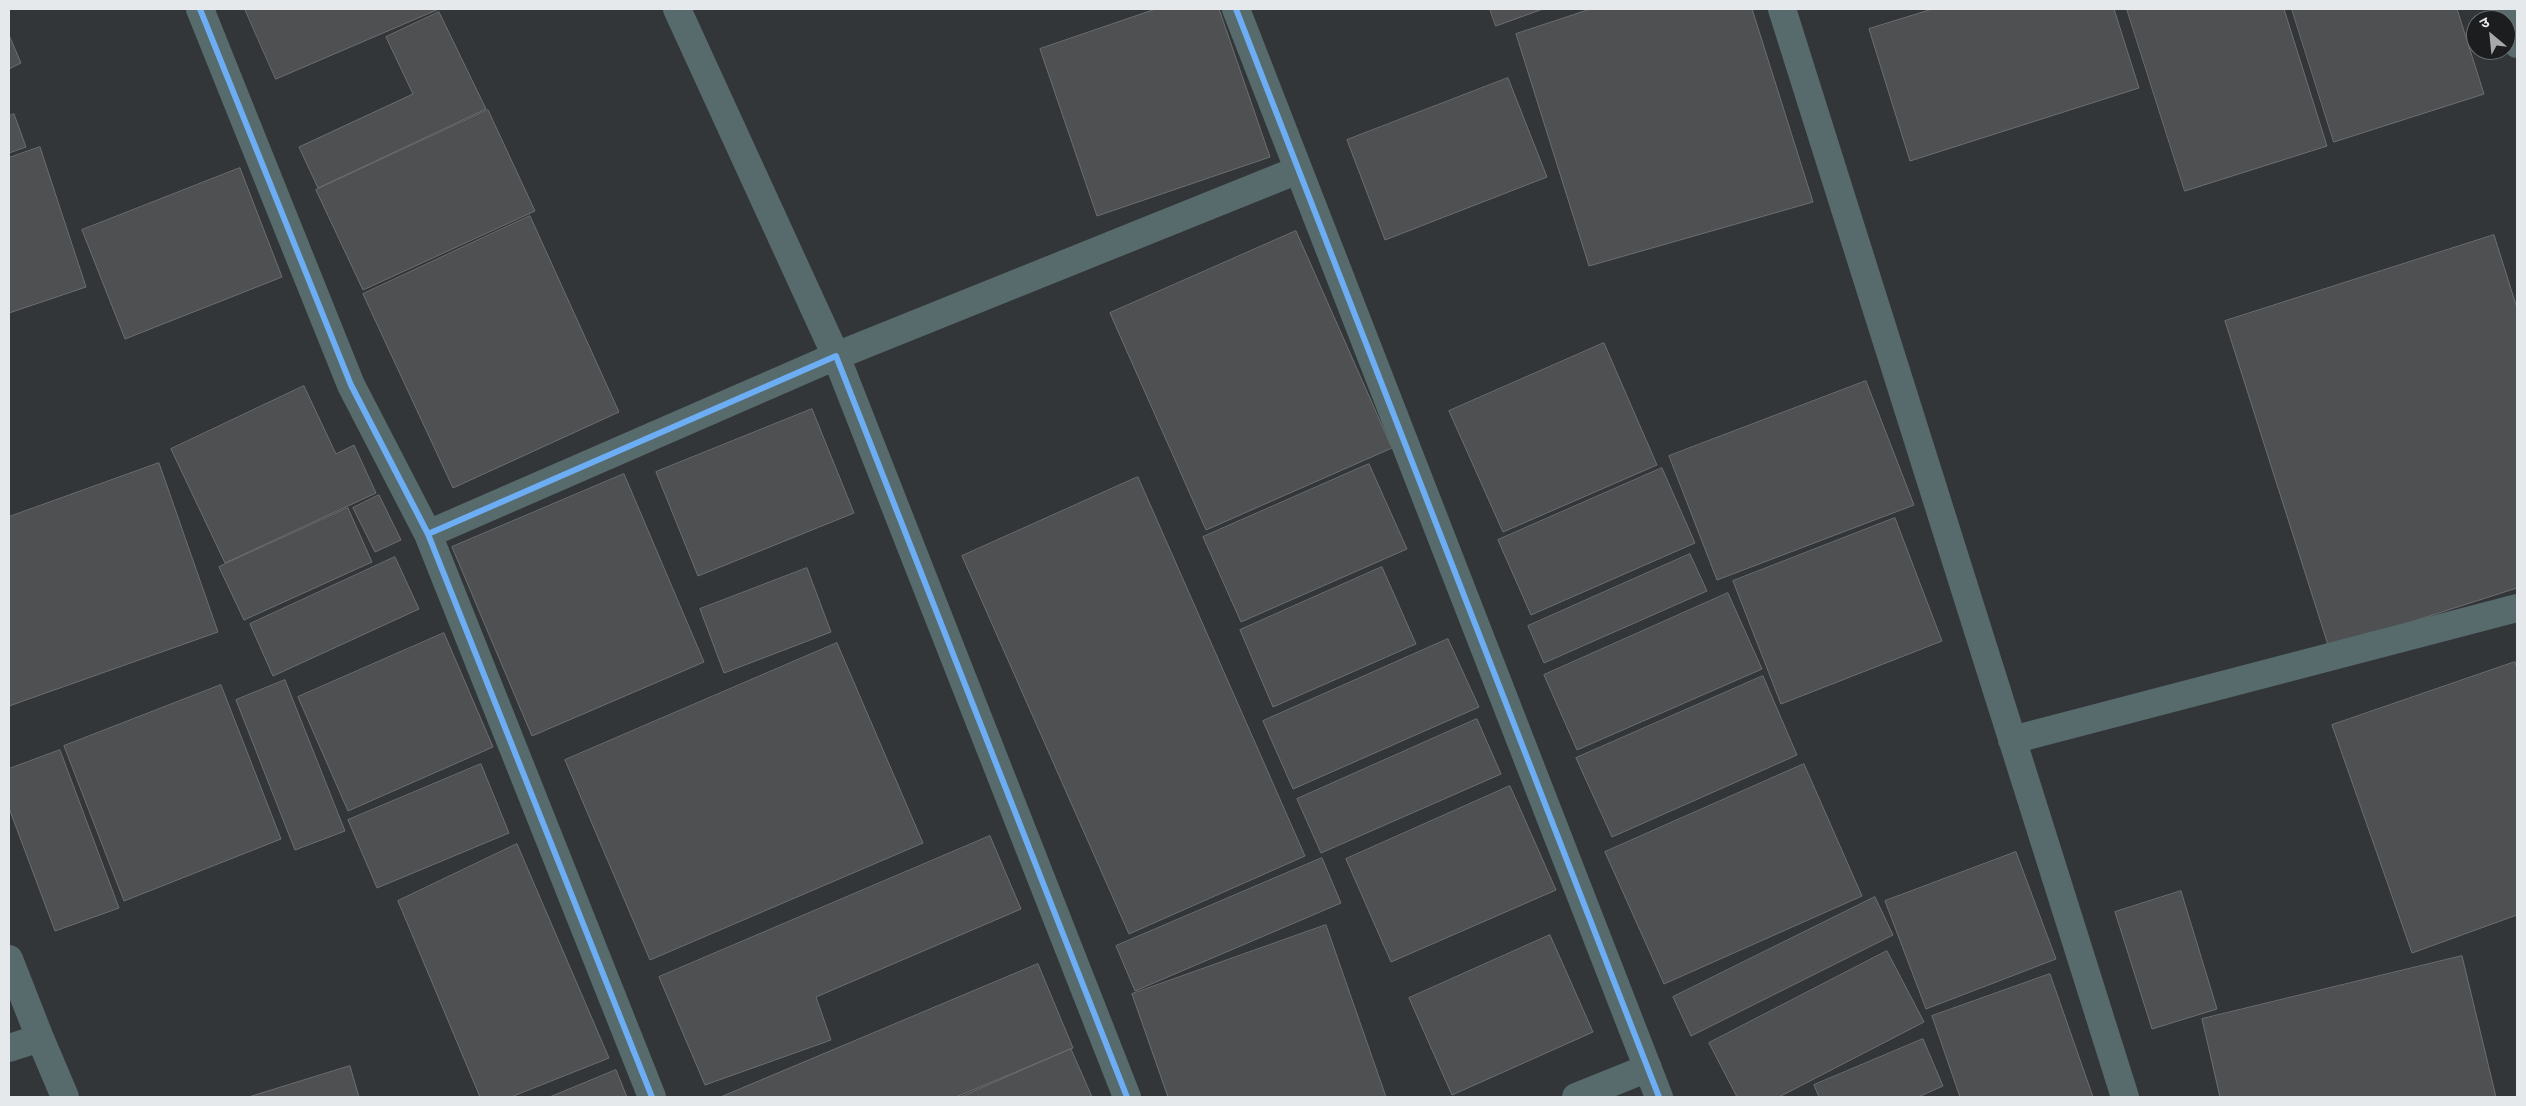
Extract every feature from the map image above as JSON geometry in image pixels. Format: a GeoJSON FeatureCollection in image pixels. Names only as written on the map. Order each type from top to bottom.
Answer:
{"type":"FeatureCollection","features":[{"type":"Feature","properties":{"kind":"street"},"geometry":{"type":"LineString","coordinates":[[200,9],[351,385],[428,534],[652,1097]]}},
{"type":"Feature","properties":{"kind":"street"},"geometry":{"type":"LineString","coordinates":[[677,9],[836,356],[1127,1097]]}},
{"type":"Feature","properties":{"kind":"street"},"geometry":{"type":"LineString","coordinates":[[1236,9],[1659,1097]]}},
{"type":"Feature","properties":{"kind":"street"},"geometry":{"type":"LineString","coordinates":[[1782,9],[2125,1097]]}},
{"type":"Feature","properties":{"kind":"street"},"geometry":{"type":"LineString","coordinates":[[2504,9],[2517,44]]}},
{"type":"Feature","properties":{"kind":"street"},"geometry":{"type":"LineString","coordinates":[[428,534],[836,356],[1298,170]]}},
{"type":"Feature","properties":{"kind":"street"},"geometry":{"type":"LineString","coordinates":[[2012,740],[2517,608]]}},
{"type":"Feature","properties":{"kind":"street"},"geometry":{"type":"LineString","coordinates":[[9,959],[65,1097]]}},
{"type":"Feature","properties":{"kind":"street"},"geometry":{"type":"LineString","coordinates":[[9,1048],[40,1038]]}},
{"type":"Feature","properties":{"kind":"street"},"geometry":{"type":"LineString","coordinates":[[1576,1097],[1648,1068]]}},
{"type":"Feature","properties":{"kind":"building"},"geometry":{"type":"Polygon","coordinates":[[[245,9],[439,9],[276,79],[245,9]]]}},
{"type":"Feature","properties":{"kind":"building"},"geometry":{"type":"Polygon","coordinates":[[[1156,9],[1219,9],[1270,157],[1097,216],[1040,49],[1156,9]]]}},
{"type":"Feature","properties":{"kind":"building"},"geometry":{"type":"Polygon","coordinates":[[[1490,9],[1543,9],[1496,26],[1490,9]]]}},
{"type":"Feature","properties":{"kind":"building"},"geometry":{"type":"Polygon","coordinates":[[[1591,9],[1752,9],[1813,202],[1589,266],[1516,34],[1591,9]]]}},
{"type":"Feature","properties":{"kind":"building"},"geometry":{"type":"Polygon","coordinates":[[[1933,9],[2114,9],[2139,88],[1910,161],[1869,29],[1933,9]]]}},
{"type":"Feature","properties":{"kind":"building"},"geometry":{"type":"Polygon","coordinates":[[[2127,9],[2284,9],[2327,146],[2185,191],[2127,9]]]}},
{"type":"Feature","properties":{"kind":"building"},"geometry":{"type":"Polygon","coordinates":[[[2292,9],[2457,9],[2466,37],[2466,60],[2473,60],[2484,94],[2334,142],[2292,9]]]}},
{"type":"Feature","properties":{"kind":"building"},"geometry":{"type":"Polygon","coordinates":[[[439,12],[486,109],[318,188],[299,147],[413,94],[386,37],[439,12]]]}},
{"type":"Feature","properties":{"kind":"building"},"geometry":{"type":"Polygon","coordinates":[[[9,35],[21,63],[9,69],[9,35]]]}},
{"type":"Feature","properties":{"kind":"building"},"geometry":{"type":"Polygon","coordinates":[[[1508,78],[1547,177],[1385,240],[1347,140],[1508,78]]]}},
{"type":"Feature","properties":{"kind":"building"},"geometry":{"type":"Polygon","coordinates":[[[488,110],[535,211],[363,290],[316,190],[488,110]]]}},
{"type":"Feature","properties":{"kind":"building"},"geometry":{"type":"Polygon","coordinates":[[[14,114],[26,147],[9,153],[9,116],[14,114]]]}},
{"type":"Feature","properties":{"kind":"building"},"geometry":{"type":"Polygon","coordinates":[[[40,147],[86,287],[9,313],[9,158],[40,147]]]}},
{"type":"Feature","properties":{"kind":"building"},"geometry":{"type":"Polygon","coordinates":[[[240,168],[282,277],[125,339],[82,230],[240,168]]]}},
{"type":"Feature","properties":{"kind":"building"},"geometry":{"type":"Polygon","coordinates":[[[530,216],[619,412],[453,488],[363,294],[530,216]]]}},
{"type":"Feature","properties":{"kind":"building"},"geometry":{"type":"Polygon","coordinates":[[[1296,231],[1392,448],[1206,530],[1110,313],[1296,231]]]}},
{"type":"Feature","properties":{"kind":"building"},"geometry":{"type":"Polygon","coordinates":[[[2494,235],[2517,308],[2517,588],[2329,648],[2225,321],[2494,235]]]}},
{"type":"Feature","properties":{"kind":"building"},"geometry":{"type":"Polygon","coordinates":[[[1604,343],[1657,465],[1503,532],[1449,411],[1604,343]]]}},
{"type":"Feature","properties":{"kind":"building"},"geometry":{"type":"Polygon","coordinates":[[[1866,381],[1914,505],[1717,580],[1669,456],[1866,381]]]}},
{"type":"Feature","properties":{"kind":"building"},"geometry":{"type":"Polygon","coordinates":[[[304,386],[336,454],[354,445],[376,493],[225,563],[171,449],[304,386]]]}},
{"type":"Feature","properties":{"kind":"building"},"geometry":{"type":"Polygon","coordinates":[[[812,409],[854,513],[698,576],[656,472],[812,409]]]}},
{"type":"Feature","properties":{"kind":"building"},"geometry":{"type":"Polygon","coordinates":[[[159,463],[218,632],[9,706],[9,517],[159,463]]]}},
{"type":"Feature","properties":{"kind":"building"},"geometry":{"type":"Polygon","coordinates":[[[1369,464],[1407,549],[1241,622],[1203,537],[1369,464]]]}},
{"type":"Feature","properties":{"kind":"building"},"geometry":{"type":"Polygon","coordinates":[[[1662,468],[1695,543],[1531,615],[1498,540],[1662,468]]]}},
{"type":"Feature","properties":{"kind":"building"},"geometry":{"type":"Polygon","coordinates":[[[624,474],[704,662],[532,736],[452,547],[624,474]]]}},
{"type":"Feature","properties":{"kind":"building"},"geometry":{"type":"Polygon","coordinates":[[[1138,477],[1305,856],[1129,934],[962,556],[1138,477]]]}},
{"type":"Feature","properties":{"kind":"building"},"geometry":{"type":"Polygon","coordinates":[[[379,495],[401,540],[375,552],[353,508],[379,495]]]}},
{"type":"Feature","properties":{"kind":"building"},"geometry":{"type":"Polygon","coordinates":[[[348,508],[372,562],[244,620],[219,567],[348,508]]]}},
{"type":"Feature","properties":{"kind":"building"},"geometry":{"type":"Polygon","coordinates":[[[1895,518],[1942,641],[1781,704],[1733,581],[1895,518]]]}},
{"type":"Feature","properties":{"kind":"building"},"geometry":{"type":"Polygon","coordinates":[[[1690,554],[1707,591],[1544,663],[1528,626],[1690,554]]]}},
{"type":"Feature","properties":{"kind":"building"},"geometry":{"type":"Polygon","coordinates":[[[395,557],[419,609],[273,676],[250,624],[395,557]]]}},
{"type":"Feature","properties":{"kind":"building"},"geometry":{"type":"Polygon","coordinates":[[[1382,567],[1416,644],[1273,707],[1240,630],[1382,567]]]}},
{"type":"Feature","properties":{"kind":"building"},"geometry":{"type":"Polygon","coordinates":[[[807,568],[831,632],[724,673],[700,609],[807,568]]]}},
{"type":"Feature","properties":{"kind":"building"},"geometry":{"type":"Polygon","coordinates":[[[1728,593],[1762,669],[1577,750],[1544,675],[1728,593]]]}},
{"type":"Feature","properties":{"kind":"building"},"geometry":{"type":"Polygon","coordinates":[[[444,633],[493,747],[348,811],[298,697],[444,633]]]}},
{"type":"Feature","properties":{"kind":"building"},"geometry":{"type":"Polygon","coordinates":[[[1448,639],[1479,707],[1293,789],[1263,721],[1448,639]]]}},
{"type":"Feature","properties":{"kind":"building"},"geometry":{"type":"Polygon","coordinates":[[[837,643],[923,843],[650,960],[565,760],[837,643]]]}},
{"type":"Feature","properties":{"kind":"building"},"geometry":{"type":"Polygon","coordinates":[[[2515,662],[2517,669],[2517,915],[2412,953],[2332,725],[2515,662]]]}},
{"type":"Feature","properties":{"kind":"building"},"geometry":{"type":"Polygon","coordinates":[[[1763,676],[1797,755],[1612,837],[1576,758],[1763,676]]]}},
{"type":"Feature","properties":{"kind":"building"},"geometry":{"type":"Polygon","coordinates":[[[285,680],[345,831],[295,850],[236,700],[285,680]]]}},
{"type":"Feature","properties":{"kind":"building"},"geometry":{"type":"Polygon","coordinates":[[[221,685],[281,839],[124,901],[64,746],[221,685]]]}},
{"type":"Feature","properties":{"kind":"building"},"geometry":{"type":"Polygon","coordinates":[[[1477,719],[1501,774],[1321,853],[1297,799],[1477,719]]]}},
{"type":"Feature","properties":{"kind":"building"},"geometry":{"type":"Polygon","coordinates":[[[60,750],[119,908],[55,931],[9,808],[9,769],[60,750]]]}},
{"type":"Feature","properties":{"kind":"building"},"geometry":{"type":"Polygon","coordinates":[[[481,764],[509,833],[377,888],[348,820],[481,764]]]}},
{"type":"Feature","properties":{"kind":"building"},"geometry":{"type":"Polygon","coordinates":[[[1804,764],[1862,896],[1664,984],[1605,852],[1804,764]]]}},
{"type":"Feature","properties":{"kind":"building"},"geometry":{"type":"Polygon","coordinates":[[[1510,786],[1556,890],[1391,962],[1346,859],[1510,786]]]}},
{"type":"Feature","properties":{"kind":"building"},"geometry":{"type":"Polygon","coordinates":[[[990,836],[1021,909],[816,997],[831,1040],[705,1085],[659,977],[990,836]]]}},
{"type":"Feature","properties":{"kind":"building"},"geometry":{"type":"Polygon","coordinates":[[[517,844],[609,1058],[511,1097],[480,1097],[398,901],[517,844]]]}},
{"type":"Feature","properties":{"kind":"building"},"geometry":{"type":"Polygon","coordinates":[[[2016,852],[2056,959],[1926,1009],[1885,901],[2016,852]]]}},
{"type":"Feature","properties":{"kind":"building"},"geometry":{"type":"Polygon","coordinates":[[[1322,858],[1341,903],[1135,991],[1116,946],[1322,858]]]}},
{"type":"Feature","properties":{"kind":"building"},"geometry":{"type":"Polygon","coordinates":[[[2181,891],[2217,1009],[2152,1029],[2115,912],[2181,891]]]}},
{"type":"Feature","properties":{"kind":"building"},"geometry":{"type":"Polygon","coordinates":[[[1875,897],[1893,935],[1691,1036],[1673,997],[1875,897]]]}},
{"type":"Feature","properties":{"kind":"building"},"geometry":{"type":"Polygon","coordinates":[[[1326,925],[1386,1097],[1168,1097],[1132,994],[1326,925]]]}},
{"type":"Feature","properties":{"kind":"building"},"geometry":{"type":"Polygon","coordinates":[[[1550,935],[1593,1032],[1452,1095],[1409,998],[1550,935]]]}},
{"type":"Feature","properties":{"kind":"building"},"geometry":{"type":"Polygon","coordinates":[[[1887,951],[1924,1022],[1779,1097],[1737,1097],[1709,1043],[1887,951]]]}},
{"type":"Feature","properties":{"kind":"building"},"geometry":{"type":"Polygon","coordinates":[[[2462,956],[2496,1097],[2220,1097],[2202,1019],[2462,956]]]}},
{"type":"Feature","properties":{"kind":"building"},"geometry":{"type":"Polygon","coordinates":[[[1038,964],[1073,1048],[956,1097],[721,1097],[1038,964]]]}},
{"type":"Feature","properties":{"kind":"building"},"geometry":{"type":"Polygon","coordinates":[[[2050,974],[2093,1097],[1960,1097],[1932,1016],[2050,974]]]}},
{"type":"Feature","properties":{"kind":"building"},"geometry":{"type":"Polygon","coordinates":[[[1923,1039],[1943,1086],[1918,1097],[1819,1097],[1814,1085],[1923,1039]]]}},
{"type":"Feature","properties":{"kind":"building"},"geometry":{"type":"Polygon","coordinates":[[[1071,1049],[1092,1097],[961,1097],[1071,1049]]]}},
{"type":"Feature","properties":{"kind":"building"},"geometry":{"type":"Polygon","coordinates":[[[350,1066],[359,1097],[249,1097],[350,1066]]]}},
{"type":"Feature","properties":{"kind":"building"},"geometry":{"type":"Polygon","coordinates":[[[616,1070],[627,1097],[550,1097],[616,1070]]]}},
{"type":"Feature","properties":{"kind":"cycle path"},"geometry":{"type":"LineString","coordinates":[[200,9],[351,385],[428,534],[652,1097]]}},
{"type":"Feature","properties":{"kind":"cycle path"},"geometry":{"type":"LineString","coordinates":[[1236,9],[1659,1097]]}},
{"type":"Feature","properties":{"kind":"cycle path"},"geometry":{"type":"LineString","coordinates":[[428,534],[836,356],[1127,1097]]}}]}
